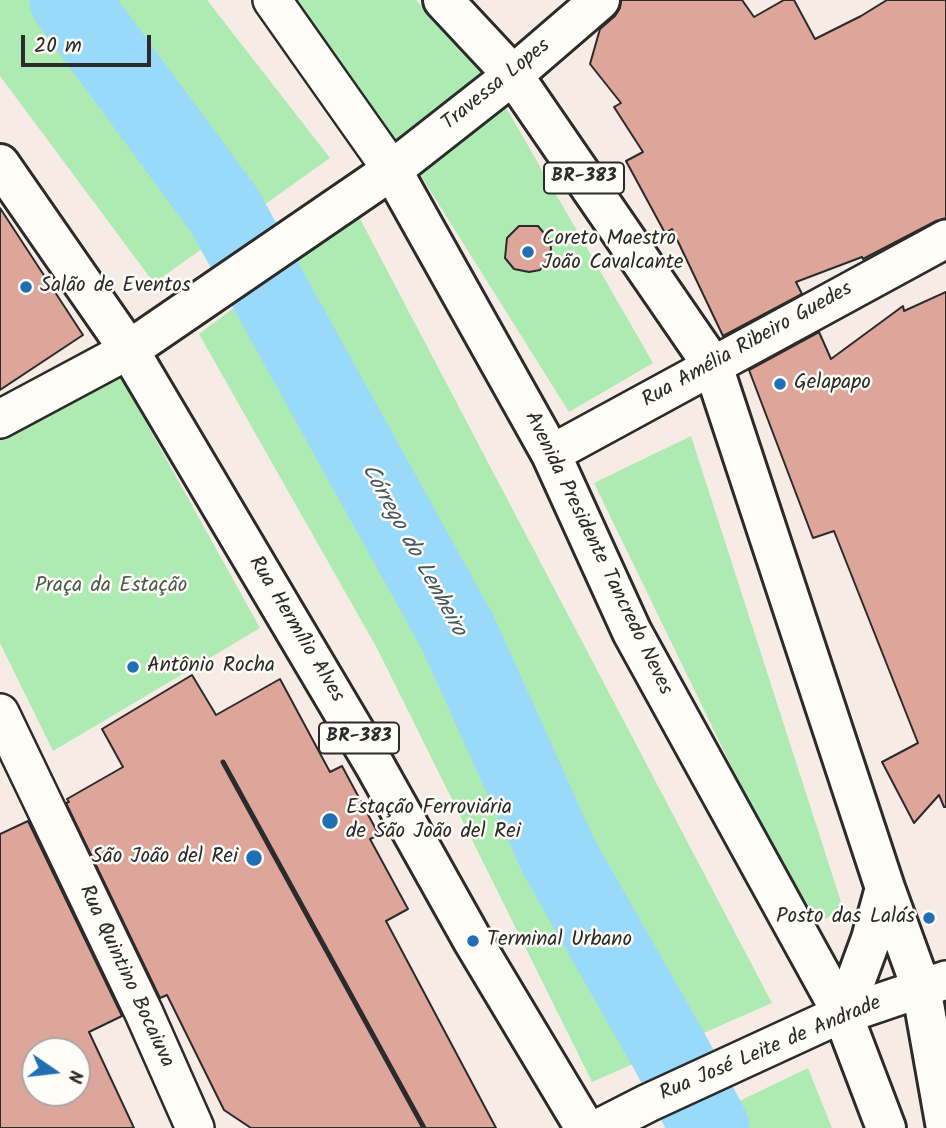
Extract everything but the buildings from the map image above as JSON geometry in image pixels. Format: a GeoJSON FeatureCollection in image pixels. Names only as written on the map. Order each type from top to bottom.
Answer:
{"type":"FeatureCollection","features":[{"type":"Feature","properties":{"kind":"main road","name":"BR-383"},"geometry":{"type":"LineString","coordinates":[[443,0],[513,75],[713,366],[885,888],[933,983],[946,1128]]}},
{"type":"Feature","properties":{"kind":"main road","name":"Travessa Lopes"},"geometry":{"type":"LineString","coordinates":[[130,350],[379,179],[513,75],[600,0]]}},
{"type":"Feature","properties":{"kind":"main road","name":"BR-383"},"geometry":{"type":"LineString","coordinates":[[0,164],[130,350]]}},
{"type":"Feature","properties":{"kind":"main road","name":"Avenida Presidente Tancredo Neves"},"geometry":{"type":"LineString","coordinates":[[379,179],[551,454],[632,632],[835,1018],[886,1128]]}},
{"type":"Feature","properties":{"kind":"main road","name":"Rua Hermílio Alves"},"geometry":{"type":"LineString","coordinates":[[130,350],[584,1128]]}},
{"type":"Feature","properties":{"kind":"main road"},"geometry":{"type":"LineString","coordinates":[[835,1018],[871,939],[885,888]]}},
{"type":"Feature","properties":{"kind":"street","name":"Avenida Presidente Tancredo Neves"},"geometry":{"type":"LineString","coordinates":[[272,0],[379,179]]}},
{"type":"Feature","properties":{"kind":"street","name":"Rua Amélia Ribeiro Guedes"},"geometry":{"type":"LineString","coordinates":[[551,454],[946,239]]}},
{"type":"Feature","properties":{"kind":"street"},"geometry":{"type":"LineString","coordinates":[[0,419],[130,350]]}},
{"type":"Feature","properties":{"kind":"street","name":"Rua Quintino Bocaiuva"},"geometry":{"type":"LineString","coordinates":[[0,713],[144,1013],[195,1128]]}},
{"type":"Feature","properties":{"kind":"street","name":"Rua José Leite de Andrade"},"geometry":{"type":"LineString","coordinates":[[599,1128],[835,1018],[933,983]]}},
{"type":"Feature","properties":{"kind":"green space"},"geometry":{"type":"Polygon","coordinates":[[[0,0],[207,0],[330,158],[154,283],[0,76],[0,0]]]}},
{"type":"Feature","properties":{"kind":"green space"},"geometry":{"type":"Polygon","coordinates":[[[296,0],[416,0],[484,75],[397,144],[296,0]]]}},
{"type":"Feature","properties":{"kind":"green space"},"geometry":{"type":"Polygon","coordinates":[[[496,90],[653,363],[569,412],[411,160],[496,90]]]}},
{"type":"Feature","properties":{"kind":"green space"},"geometry":{"type":"Polygon","coordinates":[[[358,215],[772,1003],[592,1082],[378,650],[199,334],[358,215]]]}},
{"type":"Feature","properties":{"kind":"green space","name":"Praça da Estação"},"geometry":{"type":"Polygon","coordinates":[[[118,372],[260,628],[53,751],[0,643],[0,437],[118,372]]]}},
{"type":"Feature","properties":{"kind":"green space"},"geometry":{"type":"Polygon","coordinates":[[[691,436],[842,905],[826,919],[804,916],[594,483],[691,436]]]}},
{"type":"Feature","properties":{"kind":"green space"},"geometry":{"type":"Polygon","coordinates":[[[808,1068],[832,1128],[683,1128],[808,1068]]]}},
{"type":"Feature","properties":{"kind":"waterway","name":"Córrego do Lenheiro"},"geometry":{"type":"LineString","coordinates":[[69,0],[224,210],[458,633],[559,857],[710,1128]]}},
{"type":"Feature","properties":{"kind":"railway"},"geometry":{"type":"LineString","coordinates":[[223,762],[424,1128]]}},
{"type":"Feature","properties":{"kind":"place","name":"Coreto Maestro João Cavalcante"},"geometry":{"type":"Point","coordinates":[528,252]}},
{"type":"Feature","properties":{"kind":"place","name":"Salão de Eventos"},"geometry":{"type":"Point","coordinates":[26,287]}},
{"type":"Feature","properties":{"kind":"place","name":"Gelapapo"},"geometry":{"type":"Point","coordinates":[780,384]}},
{"type":"Feature","properties":{"kind":"place","name":"Antônio Rocha"},"geometry":{"type":"Point","coordinates":[133,667]}},
{"type":"Feature","properties":{"kind":"place","name":"Estação Ferroviária de São João del Rei"},"geometry":{"type":"Point","coordinates":[330,821]}},
{"type":"Feature","properties":{"kind":"place","name":"São João del Rei"},"geometry":{"type":"Point","coordinates":[254,858]}},
{"type":"Feature","properties":{"kind":"place","name":"Posto das Lalás"},"geometry":{"type":"Point","coordinates":[929,918]}},
{"type":"Feature","properties":{"kind":"place","name":"Terminal Urbano"},"geometry":{"type":"Point","coordinates":[473,941]}}]}
